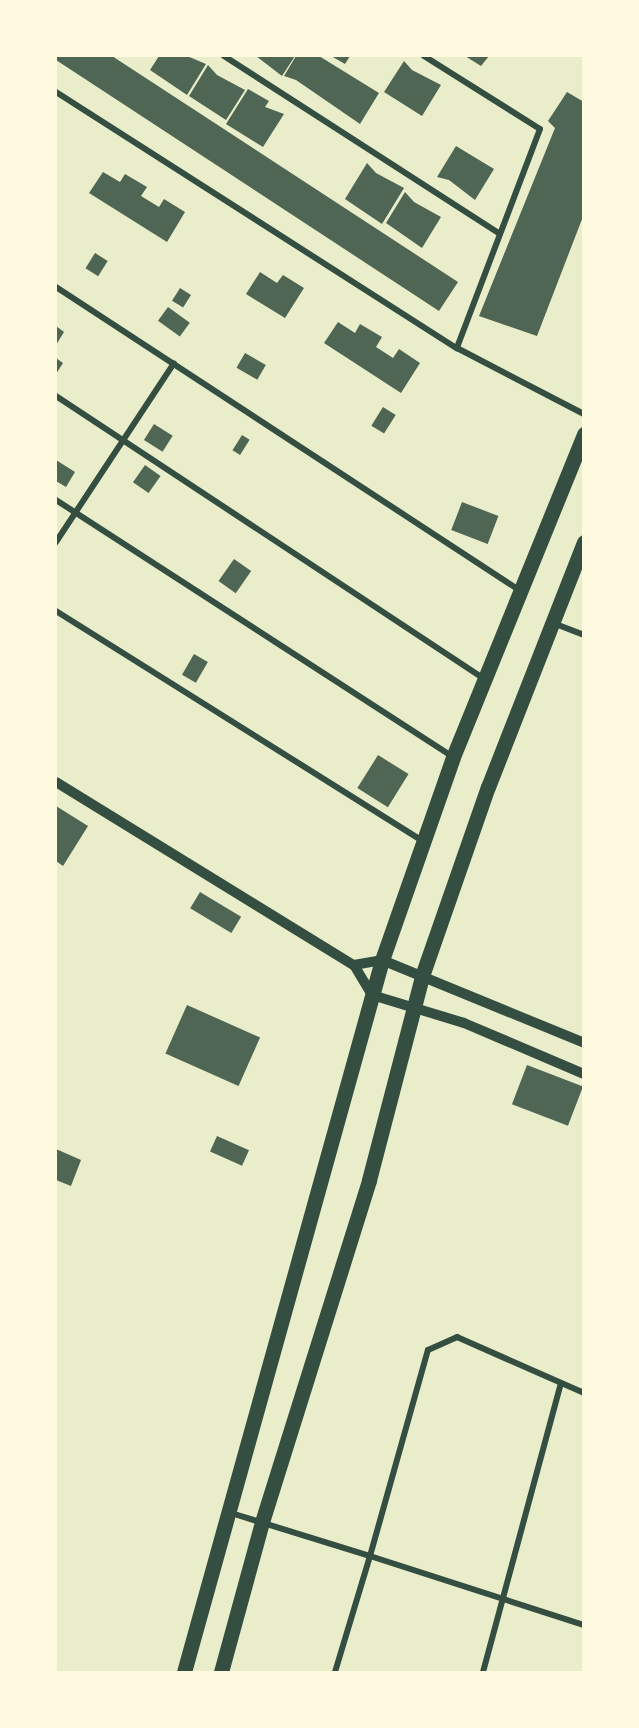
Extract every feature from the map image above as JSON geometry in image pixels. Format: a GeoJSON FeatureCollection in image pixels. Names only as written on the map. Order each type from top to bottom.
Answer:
{"type":"FeatureCollection","features":[{"type":"Feature","properties":{"kind":"main road"},"geometry":{"type":"LineString","coordinates":[[184,1672],[231,1513],[382,960],[453,757],[584,434]]}},
{"type":"Feature","properties":{"kind":"main road"},"geometry":{"type":"LineString","coordinates":[[221,1672],[262,1522],[369,1180],[411,1009],[488,787],[584,543]]}},
{"type":"Feature","properties":{"kind":"street"},"geometry":{"type":"LineString","coordinates":[[224,56],[500,234]]}},
{"type":"Feature","properties":{"kind":"street"},"geometry":{"type":"LineString","coordinates":[[424,56],[540,129],[457,348]]}},
{"type":"Feature","properties":{"kind":"street"},"geometry":{"type":"LineString","coordinates":[[56,92],[457,348],[584,414]]}},
{"type":"Feature","properties":{"kind":"street"},"geometry":{"type":"LineString","coordinates":[[56,287],[520,591]]}},
{"type":"Feature","properties":{"kind":"street"},"geometry":{"type":"LineString","coordinates":[[56,542],[174,363]]}},
{"type":"Feature","properties":{"kind":"street"},"geometry":{"type":"LineString","coordinates":[[56,396],[484,679]]}},
{"type":"Feature","properties":{"kind":"street"},"geometry":{"type":"LineString","coordinates":[[56,500],[453,757]]}},
{"type":"Feature","properties":{"kind":"street"},"geometry":{"type":"LineString","coordinates":[[56,611],[423,841]]}},
{"type":"Feature","properties":{"kind":"street"},"geometry":{"type":"LineString","coordinates":[[552,622],[584,635]]}},
{"type":"Feature","properties":{"kind":"street"},"geometry":{"type":"LineString","coordinates":[[56,782],[354,965],[372,995],[411,1009],[464,1023],[584,1074]]}},
{"type":"Feature","properties":{"kind":"street"},"geometry":{"type":"LineString","coordinates":[[354,965],[382,960],[584,1043]]}},
{"type":"Feature","properties":{"kind":"street"},"geometry":{"type":"LineString","coordinates":[[335,1672],[429,1350],[457,1337],[584,1393]]}},
{"type":"Feature","properties":{"kind":"street"},"geometry":{"type":"LineString","coordinates":[[483,1672],[506,1597],[561,1383]]}},
{"type":"Feature","properties":{"kind":"street"},"geometry":{"type":"LineString","coordinates":[[231,1513],[506,1597],[584,1624]]}},
{"type":"Feature","properties":{"kind":"building"},"geometry":{"type":"Polygon","coordinates":[[[56,56],[112,56],[458,282],[439,311],[56,60],[56,56]]]}},
{"type":"Feature","properties":{"kind":"building"},"geometry":{"type":"Polygon","coordinates":[[[159,56],[187,56],[206,64],[187,95],[150,70],[159,56]]]}},
{"type":"Feature","properties":{"kind":"building"},"geometry":{"type":"Polygon","coordinates":[[[256,56],[295,56],[282,76],[256,56]]]}},
{"type":"Feature","properties":{"kind":"building"},"geometry":{"type":"Polygon","coordinates":[[[296,56],[319,56],[379,93],[360,124],[296,80],[284,76],[296,56]]]}},
{"type":"Feature","properties":{"kind":"building"},"geometry":{"type":"Polygon","coordinates":[[[331,56],[350,56],[345,64],[331,56]]]}},
{"type":"Feature","properties":{"kind":"building"},"geometry":{"type":"Polygon","coordinates":[[[465,56],[489,56],[481,66],[465,56]]]}},
{"type":"Feature","properties":{"kind":"building"},"geometry":{"type":"Polygon","coordinates":[[[404,61],[412,70],[441,85],[422,116],[384,92],[404,61]]]}},
{"type":"Feature","properties":{"kind":"building"},"geometry":{"type":"Polygon","coordinates":[[[208,65],[217,75],[245,90],[226,120],[189,96],[208,65]]]}},
{"type":"Feature","properties":{"kind":"building"},"geometry":{"type":"Polygon","coordinates":[[[248,89],[269,101],[265,107],[284,114],[263,147],[226,124],[248,89]]]}},
{"type":"Feature","properties":{"kind":"building"},"geometry":{"type":"Polygon","coordinates":[[[567,92],[584,102],[584,214],[537,336],[479,316],[555,128],[548,121],[567,92]]]}},
{"type":"Feature","properties":{"kind":"building"},"geometry":{"type":"Polygon","coordinates":[[[456,146],[494,169],[475,200],[449,180],[437,177],[456,146]]]}},
{"type":"Feature","properties":{"kind":"building"},"geometry":{"type":"Polygon","coordinates":[[[367,163],[376,173],[404,188],[382,224],[345,199],[367,163]]]}},
{"type":"Feature","properties":{"kind":"building"},"geometry":{"type":"Polygon","coordinates":[[[103,172],[120,182],[125,174],[147,187],[141,196],[159,207],[164,199],[185,212],[167,242],[89,193],[103,172]]]}},
{"type":"Feature","properties":{"kind":"building"},"geometry":{"type":"Polygon","coordinates":[[[405,192],[414,202],[441,217],[422,248],[386,223],[405,192]]]}},
{"type":"Feature","properties":{"kind":"building"},"geometry":{"type":"Polygon","coordinates":[[[95,253],[108,261],[98,276],[85,268],[95,253]]]}},
{"type":"Feature","properties":{"kind":"building"},"geometry":{"type":"Polygon","coordinates":[[[260,272],[277,283],[283,275],[304,288],[285,318],[246,294],[260,272]]]}},
{"type":"Feature","properties":{"kind":"building"},"geometry":{"type":"Polygon","coordinates":[[[180,288],[191,295],[183,308],[172,301],[180,288]]]}},
{"type":"Feature","properties":{"kind":"building"},"geometry":{"type":"Polygon","coordinates":[[[168,307],[190,323],[180,337],[158,321],[168,307]]]}},
{"type":"Feature","properties":{"kind":"building"},"geometry":{"type":"Polygon","coordinates":[[[338,322],[355,333],[360,324],[382,337],[376,347],[393,358],[399,349],[420,363],[401,393],[324,343],[338,322]]]}},
{"type":"Feature","properties":{"kind":"building"},"geometry":{"type":"Polygon","coordinates":[[[56,326],[64,332],[56,345],[56,326]]]}},
{"type":"Feature","properties":{"kind":"building"},"geometry":{"type":"Polygon","coordinates":[[[245,353],[266,365],[257,380],[236,368],[245,353]]]}},
{"type":"Feature","properties":{"kind":"building"},"geometry":{"type":"Polygon","coordinates":[[[56,358],[63,363],[56,374],[56,358]]]}},
{"type":"Feature","properties":{"kind":"building"},"geometry":{"type":"Polygon","coordinates":[[[383,407],[396,415],[384,434],[371,426],[383,407]]]}},
{"type":"Feature","properties":{"kind":"building"},"geometry":{"type":"Polygon","coordinates":[[[154,424],[173,436],[163,452],[144,440],[154,424]]]}},
{"type":"Feature","properties":{"kind":"building"},"geometry":{"type":"Polygon","coordinates":[[[242,435],[250,440],[240,455],[232,450],[242,435]]]}},
{"type":"Feature","properties":{"kind":"building"},"geometry":{"type":"Polygon","coordinates":[[[56,460],[75,472],[66,487],[56,481],[56,460]]]}},
{"type":"Feature","properties":{"kind":"building"},"geometry":{"type":"Polygon","coordinates":[[[145,465],[161,476],[149,493],[133,482],[145,465]]]}},
{"type":"Feature","properties":{"kind":"building"},"geometry":{"type":"Polygon","coordinates":[[[462,502],[498,516],[488,544],[451,530],[462,502]]]}},
{"type":"Feature","properties":{"kind":"building"},"geometry":{"type":"Polygon","coordinates":[[[234,559],[251,571],[236,593],[219,581],[234,559]]]}},
{"type":"Feature","properties":{"kind":"building"},"geometry":{"type":"Polygon","coordinates":[[[194,654],[208,662],[196,683],[182,675],[194,654]]]}},
{"type":"Feature","properties":{"kind":"building"},"geometry":{"type":"Polygon","coordinates":[[[378,755],[409,774],[388,807],[357,788],[378,755]]]}},
{"type":"Feature","properties":{"kind":"building"},"geometry":{"type":"Polygon","coordinates":[[[56,806],[88,826],[63,866],[56,861],[56,806]]]}},
{"type":"Feature","properties":{"kind":"building"},"geometry":{"type":"Polygon","coordinates":[[[200,892],[241,917],[231,933],[190,908],[200,892]]]}},
{"type":"Feature","properties":{"kind":"building"},"geometry":{"type":"Polygon","coordinates":[[[187,1005],[260,1038],[239,1086],[165,1053],[187,1005]]]}},
{"type":"Feature","properties":{"kind":"building"},"geometry":{"type":"Polygon","coordinates":[[[527,1065],[583,1087],[568,1126],[512,1104],[527,1065]]]}},
{"type":"Feature","properties":{"kind":"building"},"geometry":{"type":"Polygon","coordinates":[[[217,1136],[249,1150],[242,1166],[210,1152],[217,1136]]]}},
{"type":"Feature","properties":{"kind":"building"},"geometry":{"type":"Polygon","coordinates":[[[56,1149],[81,1160],[71,1186],[56,1180],[56,1149]]]}}]}
